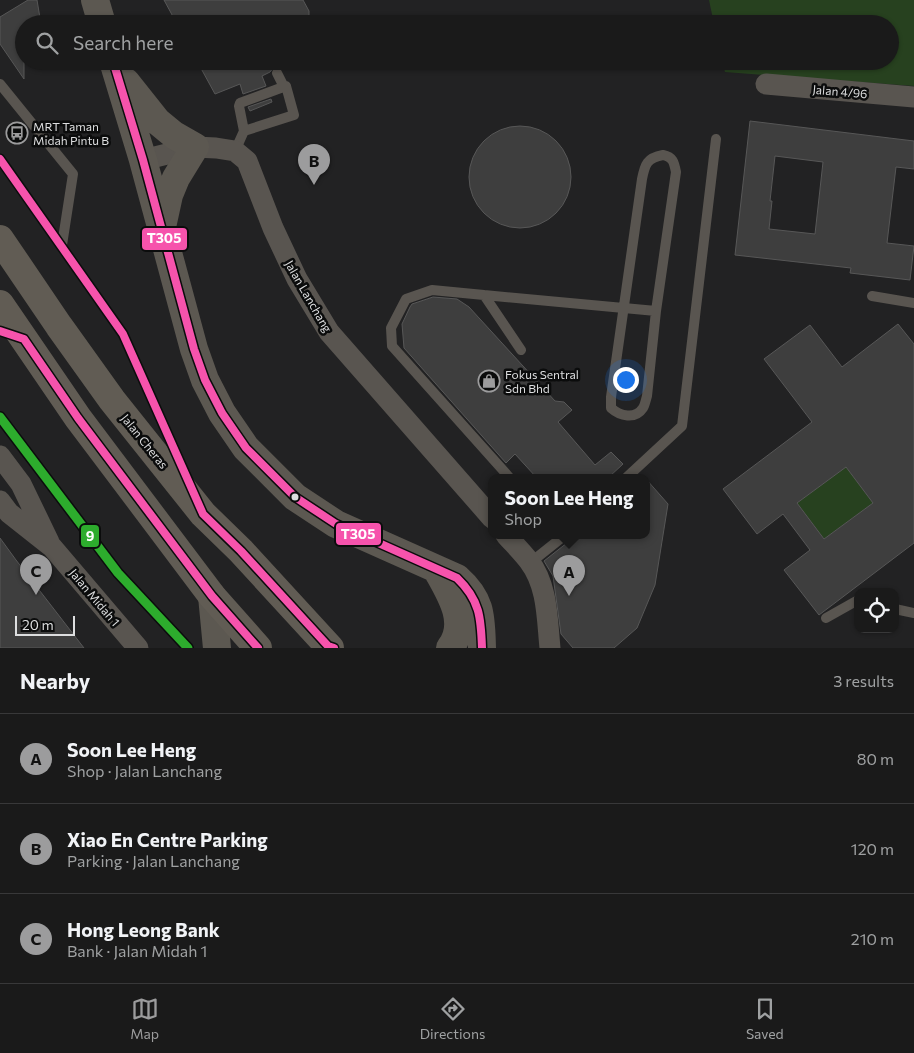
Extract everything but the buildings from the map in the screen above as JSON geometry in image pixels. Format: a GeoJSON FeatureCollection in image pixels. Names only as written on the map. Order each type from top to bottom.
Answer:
{"type":"FeatureCollection","features":[{"type":"Feature","properties":{"kind":"highway","name":"Jalan Cheras"},"geometry":{"type":"LineString","coordinates":[[0,239],[112,400],[203,514],[330,647]]}},
{"type":"Feature","properties":{"kind":"highway"},"geometry":{"type":"LineString","coordinates":[[0,304],[78,418],[212,596],[258,648]]}},
{"type":"Feature","properties":{"kind":"street"},"geometry":{"type":"LineString","coordinates":[[95,0],[99,15]]}},
{"type":"Feature","properties":{"kind":"street"},"geometry":{"type":"LineString","coordinates":[[116,70],[143,160],[194,349],[205,380],[222,412],[246,448],[294,497],[336,524],[457,578],[466,586],[476,600],[481,614],[482,648]]}},
{"type":"Feature","properties":{"kind":"street"},"geometry":{"type":"LineString","coordinates":[[119,70],[157,121],[174,135],[196,147]]}},
{"type":"Feature","properties":{"kind":"street","name":"Jalan 4/96"},"geometry":{"type":"LineString","coordinates":[[766,84],[914,97]]}},
{"type":"Feature","properties":{"kind":"street"},"geometry":{"type":"LineString","coordinates":[[161,229],[169,195],[180,172],[196,147]]}},
{"type":"Feature","properties":{"kind":"street"},"geometry":{"type":"LineString","coordinates":[[143,160],[196,147],[235,151]]}},
{"type":"Feature","properties":{"kind":"street","name":"Jalan Lanchang"},"geometry":{"type":"LineString","coordinates":[[235,151],[248,161],[273,228],[297,279],[329,332],[488,513]]}},
{"type":"Feature","properties":{"kind":"street","name":"Jalan Midah 1"},"geometry":{"type":"LineString","coordinates":[[0,456],[21,484],[52,547]]}},
{"type":"Feature","properties":{"kind":"street","name":"Jalan Midah 1"},"geometry":{"type":"LineString","coordinates":[[3,512],[52,547],[138,648]]}},
{"type":"Feature","properties":{"kind":"street"},"geometry":{"type":"LineString","coordinates":[[510,539],[530,562],[542,586],[550,648]]}},
{"type":"Feature","properties":{"kind":"street"},"geometry":{"type":"LineString","coordinates":[[436,569],[457,608],[458,631],[450,648]]}},
{"type":"Feature","properties":{"kind":"street"},"geometry":{"type":"LineString","coordinates":[[212,596],[217,648]]}},
{"type":"Feature","properties":{"kind":"lane"},"geometry":{"type":"LineString","coordinates":[[244,131],[294,115],[287,87],[283,86],[277,73]]}},
{"type":"Feature","properties":{"kind":"lane"},"geometry":{"type":"LineString","coordinates":[[0,84],[73,174],[62,245]]}},
{"type":"Feature","properties":{"kind":"lane"},"geometry":{"type":"LineString","coordinates":[[235,151],[244,131],[238,106],[240,103],[283,86]]}},
{"type":"Feature","properties":{"kind":"lane"},"geometry":{"type":"LineString","coordinates":[[630,474],[682,426],[716,139]]}},
{"type":"Feature","properties":{"kind":"lane"},"geometry":{"type":"LineString","coordinates":[[663,155],[670,157],[674,162],[676,172],[656,311],[647,396],[643,408],[636,414],[626,416],[617,414],[611,408],[611,397],[644,168],[648,161],[663,155]]}},
{"type":"Feature","properties":{"kind":"lane"},"geometry":{"type":"LineString","coordinates":[[0,159],[123,334],[203,514]]}},
{"type":"Feature","properties":{"kind":"lane"},"geometry":{"type":"LineString","coordinates":[[506,474],[392,346],[391,328],[406,299],[432,290],[656,311]]}},
{"type":"Feature","properties":{"kind":"lane"},"geometry":{"type":"LineString","coordinates":[[484,295],[521,350]]}},
{"type":"Feature","properties":{"kind":"lane"},"geometry":{"type":"LineString","coordinates":[[872,296],[914,303]]}},
{"type":"Feature","properties":{"kind":"lane"},"geometry":{"type":"LineString","coordinates":[[530,562],[559,539]]}},
{"type":"Feature","properties":{"kind":"lane"},"geometry":{"type":"LineString","coordinates":[[826,618],[854,602]]}},
{"type":"Feature","properties":{"kind":"lane"},"geometry":{"type":"LineString","coordinates":[[899,609],[914,613]]}},
{"type":"Feature","properties":{"kind":"green space"},"geometry":{"type":"Polygon","coordinates":[[[709,0],[914,0],[914,86],[725,72],[724,70],[899,70],[899,15],[712,15],[709,0]]]}},
{"type":"Feature","properties":{"kind":"green space"},"geometry":{"type":"Polygon","coordinates":[[[846,467],[873,503],[824,539],[797,503],[846,467]]]}},
{"type":"Feature","properties":{"kind":"transit line","name":"T305"},"geometry":{"type":"LineString","coordinates":[[116,70],[143,160],[194,349],[205,380],[222,413],[246,448],[295,497],[336,524],[457,578],[465,586],[478,610],[482,648]]}},
{"type":"Feature","properties":{"kind":"transit line","name":"T305"},"geometry":{"type":"LineString","coordinates":[[0,159],[123,334],[203,514],[241,551],[328,646],[334,648]]}},
{"type":"Feature","properties":{"kind":"transit line","name":"T305"},"geometry":{"type":"LineString","coordinates":[[0,331],[24,339],[78,418],[212,596],[258,648]]}},
{"type":"Feature","properties":{"kind":"transit line","name":"9"},"geometry":{"type":"LineString","coordinates":[[0,417],[118,573],[188,648]]}},
{"type":"Feature","properties":{"kind":"place","name":"MRT Taman Midah Pintu B"},"geometry":{"type":"Point","coordinates":[17,133]}},
{"type":"Feature","properties":{"kind":"place","name":"Xiao En Centre Parking"},"geometry":{"type":"Point","coordinates":[314,185]}},
{"type":"Feature","properties":{"kind":"place","name":"Fokus Sentral Sdn Bhd"},"geometry":{"type":"Point","coordinates":[489,381]}},
{"type":"Feature","properties":{"kind":"place","name":"Hong Leong Bank"},"geometry":{"type":"Point","coordinates":[36,595]}},
{"type":"Feature","properties":{"kind":"place","name":"Soon Lee Heng"},"geometry":{"type":"Point","coordinates":[569,596]}}]}
